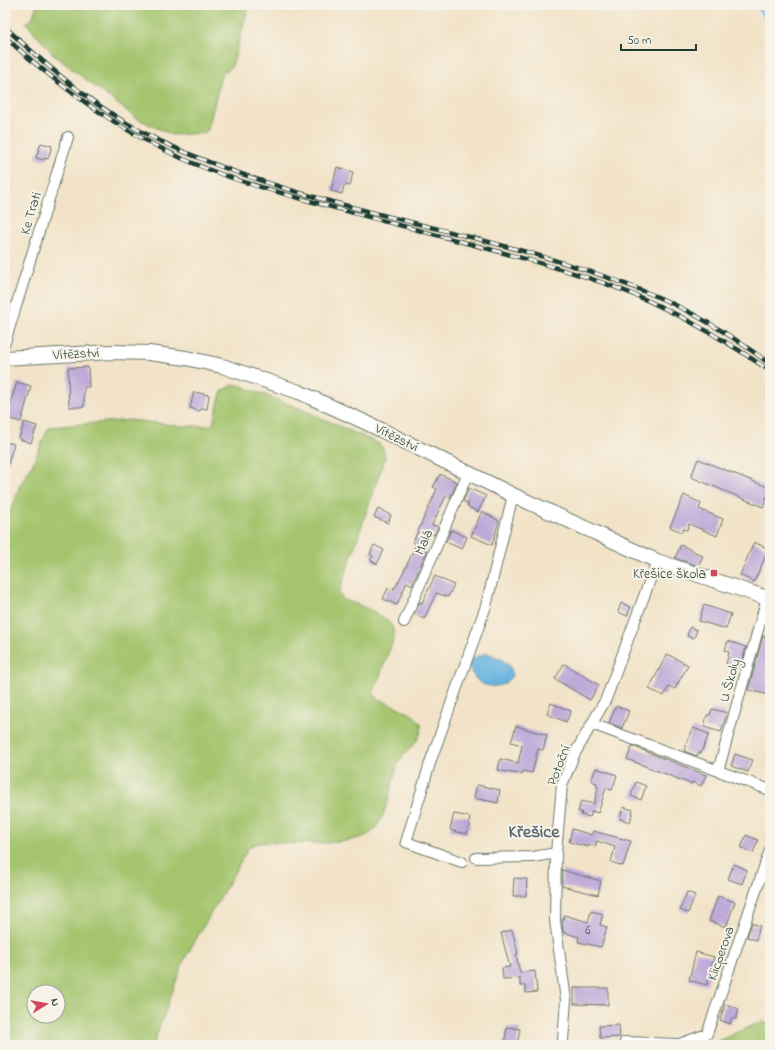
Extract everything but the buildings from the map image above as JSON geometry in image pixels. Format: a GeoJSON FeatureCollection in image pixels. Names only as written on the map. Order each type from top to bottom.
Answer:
{"type":"FeatureCollection","features":[{"type":"Feature","properties":{"kind":"main road","name":"Vítězství"},"geometry":{"type":"LineString","coordinates":[[5,358],[112,352],[141,352],[186,358],[222,366],[299,392],[369,424],[513,495],[657,561],[769,598]]}},
{"type":"Feature","properties":{"kind":"street","name":"Ke Trati"},"geometry":{"type":"LineString","coordinates":[[5,342],[68,137]]}},
{"type":"Feature","properties":{"kind":"street","name":"Malá"},"geometry":{"type":"LineString","coordinates":[[404,622],[468,473]]}},
{"type":"Feature","properties":{"kind":"street"},"geometry":{"type":"LineString","coordinates":[[462,862],[406,842],[432,760],[486,606],[513,495]]}},
{"type":"Feature","properties":{"kind":"street","name":"Potoční"},"geometry":{"type":"LineString","coordinates":[[562,1043],[566,1000],[554,921],[556,853],[562,785],[574,755],[606,699],[657,561]]}},
{"type":"Feature","properties":{"kind":"street","name":"U Školy"},"geometry":{"type":"LineString","coordinates":[[718,771],[769,598]]}},
{"type":"Feature","properties":{"kind":"street"},"geometry":{"type":"LineString","coordinates":[[592,724],[770,790]]}},
{"type":"Feature","properties":{"kind":"street","name":"Klicperova"},"geometry":{"type":"LineString","coordinates":[[677,1044],[707,1034],[770,850]]}},
{"type":"Feature","properties":{"kind":"street"},"geometry":{"type":"LineString","coordinates":[[476,858],[533,857],[556,853]]}},
{"type":"Feature","properties":{"kind":"street"},"geometry":{"type":"LineString","coordinates":[[626,1042],[677,1044]]}},
{"type":"Feature","properties":{"kind":"green space"},"geometry":{"type":"Polygon","coordinates":[[[37,5],[249,5],[232,66],[221,76],[208,130],[204,133],[172,135],[136,118],[55,56],[26,23],[32,19],[37,5]]]}},
{"type":"Feature","properties":{"kind":"green space"},"geometry":{"type":"Polygon","coordinates":[[[234,385],[239,385],[301,409],[378,443],[383,448],[385,457],[339,593],[343,599],[384,618],[394,630],[394,638],[373,694],[379,699],[414,716],[421,723],[421,730],[416,742],[403,756],[397,767],[383,816],[374,830],[367,835],[345,841],[305,844],[266,842],[257,843],[249,847],[184,960],[153,1045],[5,1045],[5,519],[15,501],[19,487],[32,465],[49,427],[130,420],[183,426],[210,426],[213,423],[221,393],[234,385]]]}},
{"type":"Feature","properties":{"kind":"green space"},"geometry":{"type":"Polygon","coordinates":[[[762,1021],[770,1025],[765,1045],[718,1045],[716,1042],[762,1021]]]}},
{"type":"Feature","properties":{"kind":"water"},"geometry":{"type":"Polygon","coordinates":[[[487,653],[504,661],[511,670],[511,678],[505,683],[495,686],[485,685],[475,678],[469,665],[471,659],[487,653]]]}},
{"type":"Feature","properties":{"kind":"waterway"},"geometry":{"type":"LineString","coordinates":[[754,5],[770,21]]}},
{"type":"Feature","properties":{"kind":"railway"},"geometry":{"type":"LineString","coordinates":[[5,27],[77,90],[117,117],[158,140],[218,165],[279,186],[341,204],[530,253],[592,272],[653,295],[684,309],[728,335],[770,364]]}},
{"type":"Feature","properties":{"kind":"railway"},"geometry":{"type":"LineString","coordinates":[[5,37],[28,58],[76,96],[127,130],[181,158],[210,170],[268,190],[523,258],[617,288],[668,310],[698,326],[728,343],[770,371]]}},
{"type":"Feature","properties":{"kind":"place","name":"Křešice škola"},"geometry":{"type":"Point","coordinates":[714,573]}},
{"type":"Feature","properties":{"kind":"district","name":"Křešice"},"geometry":{"type":"Point","coordinates":[534,831]}}]}
